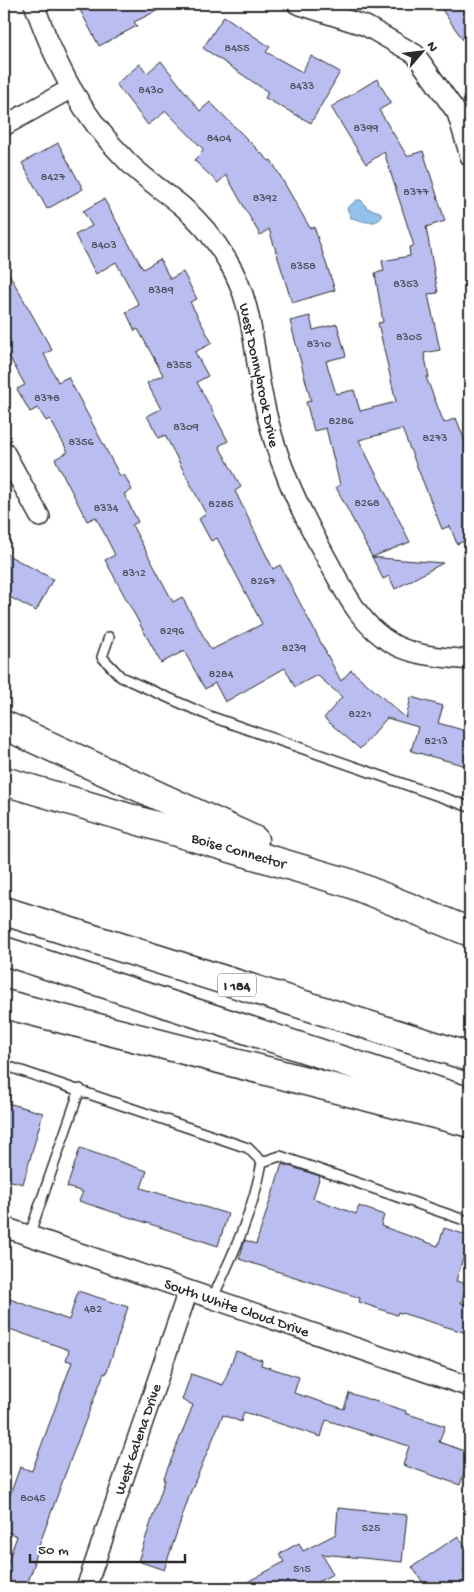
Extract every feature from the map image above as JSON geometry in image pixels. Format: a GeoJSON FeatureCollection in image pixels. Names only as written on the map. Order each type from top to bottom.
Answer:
{"type":"FeatureCollection","features":[{"type":"Feature","properties":{"kind":"highway"},"geometry":{"type":"LineString","coordinates":[[4,725],[348,883]]}},
{"type":"Feature","properties":{"kind":"highway","name":"Boise Connector"},"geometry":{"type":"LineString","coordinates":[[4,781],[348,883],[470,932]]}},
{"type":"Feature","properties":{"kind":"highway","name":"I 184"},"geometry":{"type":"LineString","coordinates":[[4,911],[470,1057]]}},
{"type":"Feature","properties":{"kind":"highway"},"geometry":{"type":"LineString","coordinates":[[4,951],[470,1102]]}},
{"type":"Feature","properties":{"kind":"highway"},"geometry":{"type":"LineString","coordinates":[[4,1004],[470,1123]]}},
{"type":"Feature","properties":{"kind":"street","name":"West Donnybrook Drive"},"geometry":{"type":"LineString","coordinates":[[34,4],[51,52],[70,89],[94,125],[127,161],[201,224],[229,262],[248,307],[262,391],[279,462],[298,507],[356,612],[373,630],[392,644],[415,654],[470,660]]}},
{"type":"Feature","properties":{"kind":"street"},"geometry":{"type":"LineString","coordinates":[[297,4],[366,26],[416,54],[456,113],[470,156]]}},
{"type":"Feature","properties":{"kind":"street"},"geometry":{"type":"LineString","coordinates":[[4,126],[70,89]]}},
{"type":"Feature","properties":{"kind":"street"},"geometry":{"type":"LineString","coordinates":[[4,451],[10,479],[40,517]]}},
{"type":"Feature","properties":{"kind":"street","name":"South White Cloud Drive"},"geometry":{"type":"LineString","coordinates":[[4,1227],[470,1387]]}},
{"type":"Feature","properties":{"kind":"street","name":"West Galena Drive"},"geometry":{"type":"LineString","coordinates":[[86,1588],[188,1291]]}},
{"type":"Feature","properties":{"kind":"lane"},"geometry":{"type":"LineString","coordinates":[[109,637],[102,657],[122,677],[212,717],[470,807]]}},
{"type":"Feature","properties":{"kind":"lane"},"geometry":{"type":"LineString","coordinates":[[4,1065],[80,1089],[248,1148],[262,1162]]}},
{"type":"Feature","properties":{"kind":"lane"},"geometry":{"type":"LineString","coordinates":[[29,1236],[80,1089]]}},
{"type":"Feature","properties":{"kind":"lane"},"geometry":{"type":"LineString","coordinates":[[262,1162],[280,1156],[470,1222]]}},
{"type":"Feature","properties":{"kind":"lane"},"geometry":{"type":"LineString","coordinates":[[212,1299],[230,1260],[258,1187],[262,1162]]}},
{"type":"Feature","properties":{"kind":"water"},"geometry":{"type":"Polygon","coordinates":[[[357,200],[361,200],[367,208],[380,212],[382,217],[375,222],[351,218],[347,208],[357,200]]]}},
{"type":"Feature","properties":{"kind":"building"},"geometry":{"type":"Polygon","coordinates":[[[91,4],[171,4],[134,22],[137,26],[99,46],[80,10],[91,4]]]}},
{"type":"Feature","properties":{"kind":"building"},"geometry":{"type":"Polygon","coordinates":[[[438,4],[470,4],[470,50],[438,4]]]}},
{"type":"Feature","properties":{"kind":"building"},"geometry":{"type":"Polygon","coordinates":[[[224,16],[270,47],[266,52],[302,72],[311,56],[340,72],[311,123],[265,98],[268,92],[203,48],[224,16]]]}},
{"type":"Feature","properties":{"kind":"building"},"geometry":{"type":"Polygon","coordinates":[[[161,61],[200,111],[210,102],[269,161],[271,160],[310,228],[314,227],[335,290],[292,303],[269,229],[260,235],[226,175],[218,183],[194,160],[204,150],[166,111],[148,125],[116,84],[140,64],[147,73],[161,61]]]}},
{"type":"Feature","properties":{"kind":"building"},"geometry":{"type":"Polygon","coordinates":[[[377,79],[391,103],[379,110],[407,156],[423,151],[445,221],[426,227],[438,293],[428,294],[440,350],[424,353],[429,377],[426,377],[444,423],[456,418],[470,454],[470,539],[457,544],[450,526],[442,529],[402,429],[359,440],[410,542],[372,557],[336,487],[340,485],[326,428],[314,431],[306,402],[311,401],[290,321],[310,316],[313,330],[337,324],[346,356],[326,361],[336,394],[354,390],[360,411],[396,402],[378,323],[383,322],[375,273],[384,271],[382,261],[410,256],[409,247],[414,246],[384,152],[366,164],[331,107],[377,79]]]}},
{"type":"Feature","properties":{"kind":"building"},"geometry":{"type":"Polygon","coordinates":[[[58,143],[83,189],[47,209],[22,163],[58,143]]]}},
{"type":"Feature","properties":{"kind":"building"},"geometry":{"type":"Polygon","coordinates":[[[104,199],[143,269],[160,259],[170,279],[183,272],[197,299],[190,302],[212,343],[195,352],[208,376],[197,382],[228,441],[219,446],[241,487],[235,491],[273,569],[280,565],[341,681],[351,670],[406,718],[411,697],[443,706],[438,723],[470,732],[470,767],[411,751],[418,727],[387,718],[360,749],[324,718],[342,697],[317,675],[295,687],[285,668],[225,702],[215,683],[205,689],[184,651],[161,663],[105,560],[115,555],[96,517],[87,521],[55,459],[68,452],[50,419],[46,421],[38,408],[30,412],[17,389],[25,385],[4,347],[4,265],[52,350],[44,354],[58,382],[68,377],[120,476],[124,474],[132,490],[124,494],[138,522],[132,525],[173,602],[182,597],[211,650],[262,624],[217,538],[211,541],[199,519],[206,514],[165,435],[159,438],[147,416],[161,409],[147,383],[163,375],[138,329],[135,331],[126,312],[139,305],[116,262],[96,274],[75,235],[92,226],[83,211],[104,199]]]}},
{"type":"Feature","properties":{"kind":"building"},"geometry":{"type":"Polygon","coordinates":[[[4,553],[53,579],[36,611],[4,594],[11,582],[4,578],[4,553]]]}},
{"type":"Feature","properties":{"kind":"building"},"geometry":{"type":"Polygon","coordinates":[[[372,557],[443,563],[395,589],[389,576],[383,579],[372,557]]]}},
{"type":"Feature","properties":{"kind":"building"},"geometry":{"type":"Polygon","coordinates":[[[4,1102],[43,1113],[23,1184],[4,1179],[4,1102]]]}},
{"type":"Feature","properties":{"kind":"building"},"geometry":{"type":"Polygon","coordinates":[[[80,1148],[147,1171],[141,1188],[228,1214],[218,1246],[79,1201],[83,1192],[67,1187],[80,1148]]]}},
{"type":"Feature","properties":{"kind":"building"},"geometry":{"type":"Polygon","coordinates":[[[282,1164],[320,1176],[313,1198],[356,1214],[359,1206],[384,1215],[381,1226],[438,1246],[444,1228],[470,1236],[456,1281],[467,1284],[461,1303],[470,1305],[470,1334],[398,1312],[397,1315],[359,1302],[360,1298],[239,1259],[245,1240],[256,1244],[282,1164]]]}},
{"type":"Feature","properties":{"kind":"building"},"geometry":{"type":"Polygon","coordinates":[[[78,1291],[128,1307],[106,1374],[104,1373],[33,1562],[35,1562],[26,1588],[4,1588],[4,1573],[17,1536],[4,1531],[4,1512],[20,1467],[32,1471],[72,1362],[66,1360],[69,1350],[4,1327],[4,1297],[69,1320],[78,1291]]]}},
{"type":"Feature","properties":{"kind":"building"},"geometry":{"type":"Polygon","coordinates":[[[236,1351],[262,1360],[261,1365],[299,1377],[294,1393],[344,1409],[349,1393],[406,1411],[405,1413],[445,1426],[439,1442],[470,1453],[460,1485],[403,1465],[409,1446],[326,1420],[321,1437],[244,1412],[241,1422],[223,1415],[191,1491],[164,1570],[138,1561],[165,1480],[163,1480],[193,1405],[182,1400],[191,1374],[223,1385],[236,1351]]]}},
{"type":"Feature","properties":{"kind":"building"},"geometry":{"type":"Polygon","coordinates":[[[338,1508],[407,1515],[402,1562],[322,1554],[333,1574],[306,1588],[236,1588],[284,1562],[279,1554],[299,1543],[303,1551],[336,1534],[338,1508]]]}},
{"type":"Feature","properties":{"kind":"building"},"geometry":{"type":"Polygon","coordinates":[[[458,1536],[470,1553],[470,1565],[463,1570],[470,1581],[470,1588],[427,1588],[412,1567],[458,1536]]]}}]}
